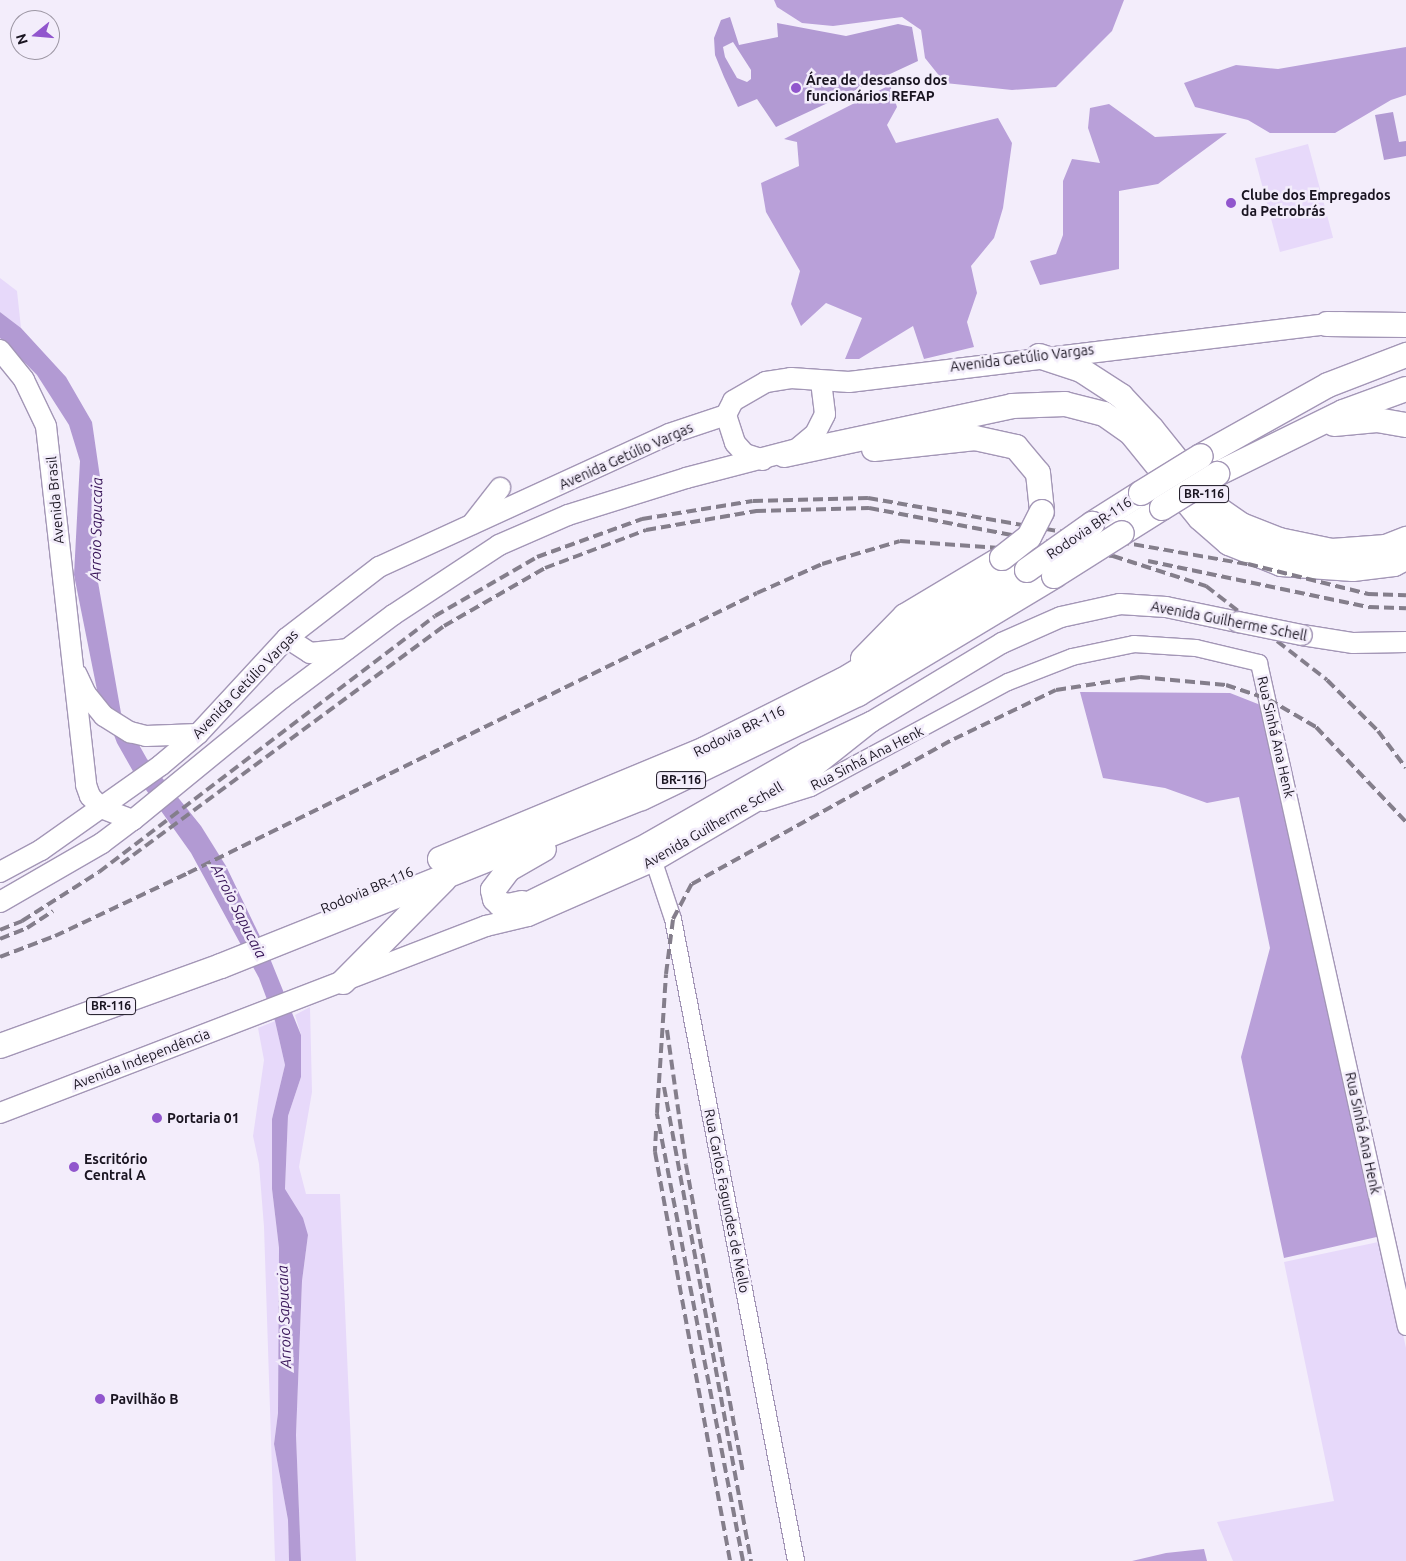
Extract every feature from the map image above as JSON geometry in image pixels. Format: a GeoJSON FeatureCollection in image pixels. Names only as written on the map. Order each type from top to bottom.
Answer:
{"type":"FeatureCollection","features":[{"type":"Feature","properties":{"kind":"highway"},"geometry":{"type":"LineString","coordinates":[[1327,324],[1406,326]]}},
{"type":"Feature","properties":{"kind":"highway","name":"Rodovia BR-116"},"geometry":{"type":"LineString","coordinates":[[0,1046],[284,932],[705,749],[843,680],[1027,570],[1092,524],[1201,456],[1328,385],[1406,355]]}},
{"type":"Feature","properties":{"kind":"highway","name":"BR-116"},"geometry":{"type":"LineString","coordinates":[[1039,356],[1081,370],[1121,396],[1152,428],[1214,506],[1241,525],[1279,540],[1332,551],[1386,547],[1406,539]]}},
{"type":"Feature","properties":{"kind":"highway","name":"Rodovia BR-116"},"geometry":{"type":"LineString","coordinates":[[284,932],[452,872],[602,814],[858,694],[1054,576],[1217,474],[1343,412],[1406,389]]}},
{"type":"Feature","properties":{"kind":"highway"},"geometry":{"type":"LineString","coordinates":[[774,457],[1012,406],[1065,404],[1104,414],[1131,434],[1200,518],[1230,543],[1281,564],[1353,569],[1394,564],[1406,558]]}},
{"type":"Feature","properties":{"kind":"highway","name":"BR-116"},"geometry":{"type":"LineString","coordinates":[[1276,445],[1335,424],[1378,420],[1406,425]]}},
{"type":"Feature","properties":{"kind":"highway","name":"BR-116"},"geometry":{"type":"LineString","coordinates":[[774,457],[975,438],[1016,447],[1038,473],[1042,512],[1029,537],[1002,558],[906,616],[843,680]]}},
{"type":"Feature","properties":{"kind":"highway"},"geometry":{"type":"LineString","coordinates":[[522,903],[508,906],[495,899],[493,890],[498,880],[509,869],[602,814]]}},
{"type":"Feature","properties":{"kind":"highway","name":"BR-116"},"geometry":{"type":"LineString","coordinates":[[343,982],[452,872]]}},
{"type":"Feature","properties":{"kind":"highway","name":"Rodovia BR-116"},"geometry":{"type":"LineString","coordinates":[[0,1028],[217,959]]}},
{"type":"Feature","properties":{"kind":"main road","name":"Avenida Getúlio Vargas"},"geometry":{"type":"LineString","coordinates":[[0,872],[41,850],[161,765],[198,734],[287,638],[379,567],[669,434],[726,415],[733,401],[766,382],[791,378],[849,382],[1039,356],[1406,314]]}},
{"type":"Feature","properties":{"kind":"main road","name":"Avenida Brasil"},"geometry":{"type":"LineString","coordinates":[[0,350],[24,380],[46,426],[86,785],[101,808]]}},
{"type":"Feature","properties":{"kind":"main road"},"geometry":{"type":"LineString","coordinates":[[726,415],[735,443],[745,454],[774,457],[798,448],[820,426],[825,414],[822,381]]}},
{"type":"Feature","properties":{"kind":"main road","name":"Avenida Getúlio Vargas"},"geometry":{"type":"LineString","coordinates":[[0,902],[102,843],[177,787],[282,698],[393,615],[499,545],[568,515],[686,478],[774,457]]}},
{"type":"Feature","properties":{"kind":"main road"},"geometry":{"type":"LineString","coordinates":[[470,526],[500,488]]}},
{"type":"Feature","properties":{"kind":"main road","name":"Avenida Guilherme Schell"},"geometry":{"type":"LineString","coordinates":[[282,1005],[486,926],[528,916],[651,852],[735,802],[814,768],[871,722],[1002,643],[1061,617],[1120,604],[1166,607],[1302,635],[1353,643],[1406,642]]}},
{"type":"Feature","properties":{"kind":"main road"},"geometry":{"type":"LineString","coordinates":[[287,638],[310,652],[349,649]]}},
{"type":"Feature","properties":{"kind":"main road","name":"Avenida Brasil"},"geometry":{"type":"LineString","coordinates":[[72,664],[86,694],[116,725],[146,736],[198,734]]}},
{"type":"Feature","properties":{"kind":"main road"},"geometry":{"type":"LineString","coordinates":[[101,808],[135,819]]}},
{"type":"Feature","properties":{"kind":"main road","name":"Avenida Guilherme Schell"},"geometry":{"type":"LineString","coordinates":[[486,926],[522,903],[651,852]]}},
{"type":"Feature","properties":{"kind":"main road","name":"Avenida Independência"},"geometry":{"type":"LineString","coordinates":[[0,1113],[282,1005]]}},
{"type":"Feature","properties":{"kind":"street","name":"Rua Sinhá Ana Henk"},"geometry":{"type":"LineString","coordinates":[[735,802],[811,788],[1008,682],[1072,657],[1134,644],[1196,648],[1259,663],[1406,1327]]}},
{"type":"Feature","properties":{"kind":"street","name":"Rua Carlos Fagundes de Mello"},"geometry":{"type":"LineString","coordinates":[[651,852],[673,919],[796,1561]]}},
{"type":"Feature","properties":{"kind":"shaded area"},"geometry":{"type":"Polygon","coordinates":[[[774,0],[1124,0],[1112,31],[1056,87],[1012,90],[945,83],[925,58],[921,30],[902,17],[833,26],[802,23],[777,7],[774,0]]]}},
{"type":"Feature","properties":{"kind":"shaded area"},"geometry":{"type":"Polygon","coordinates":[[[1406,47],[1406,95],[1391,100],[1335,133],[1270,133],[1248,120],[1195,107],[1184,83],[1236,65],[1278,69],[1406,47]]]}},
{"type":"Feature","properties":{"kind":"shaded area"},"geometry":{"type":"Polygon","coordinates":[[[890,85],[897,107],[887,125],[896,143],[998,118],[1012,143],[1003,208],[994,238],[971,266],[977,293],[967,322],[974,347],[924,359],[913,326],[859,359],[845,359],[862,318],[826,303],[801,326],[791,304],[800,271],[766,212],[761,183],[799,166],[797,142],[784,139],[890,85]]]}},
{"type":"Feature","properties":{"kind":"shaded area"},"geometry":{"type":"Polygon","coordinates":[[[1109,104],[1155,137],[1227,133],[1158,184],[1119,191],[1119,269],[1040,285],[1030,261],[1056,254],[1063,235],[1063,181],[1072,159],[1100,163],[1088,128],[1090,108],[1109,104]]]}},
{"type":"Feature","properties":{"kind":"shaded area"},"geometry":{"type":"Polygon","coordinates":[[[1308,144],[1333,238],[1280,252],[1255,158],[1308,144]]]}},
{"type":"Feature","properties":{"kind":"shaded area"},"geometry":{"type":"Polygon","coordinates":[[[0,278],[17,291],[21,328],[0,312],[0,278]]]}},
{"type":"Feature","properties":{"kind":"shaded area"},"geometry":{"type":"Polygon","coordinates":[[[1080,692],[1230,693],[1263,706],[1381,1236],[1284,1258],[1241,1057],[1270,948],[1239,797],[1207,803],[1165,788],[1103,778],[1080,692]]]}},
{"type":"Feature","properties":{"kind":"shaded area"},"geometry":{"type":"Polygon","coordinates":[[[310,1007],[312,1092],[299,1167],[306,1194],[340,1194],[356,1561],[301,1561],[296,1435],[302,1281],[308,1235],[285,1190],[288,1116],[301,1077],[301,1035],[295,1015],[310,1007]]]}},
{"type":"Feature","properties":{"kind":"shaded area"},"geometry":{"type":"Polygon","coordinates":[[[275,1021],[285,1065],[272,1119],[272,1189],[279,1248],[278,1413],[274,1444],[288,1520],[289,1561],[275,1561],[264,1227],[259,1164],[253,1136],[264,1060],[258,1028],[275,1021]]]}},
{"type":"Feature","properties":{"kind":"shaded area"},"geometry":{"type":"Polygon","coordinates":[[[1383,1241],[1406,1348],[1406,1561],[1233,1561],[1217,1522],[1334,1501],[1284,1262],[1383,1241]]]}},
{"type":"Feature","properties":{"kind":"shaded area"},"geometry":{"type":"Polygon","coordinates":[[[1204,1549],[1207,1561],[1132,1561],[1166,1553],[1204,1549]]]}},
{"type":"Feature","properties":{"kind":"water","name":"Área de descanso dos funcionários REFAP"},"geometry":{"type":"Polygon","coordinates":[[[730,17],[739,45],[778,37],[777,23],[846,36],[898,24],[912,27],[918,61],[776,127],[757,99],[738,107],[715,55],[714,38],[721,20],[730,17]],[[733,42],[723,47],[725,57],[737,78],[747,82],[751,79],[751,70],[733,42]]]}},
{"type":"Feature","properties":{"kind":"water"},"geometry":{"type":"Polygon","coordinates":[[[1393,112],[1399,142],[1406,141],[1406,156],[1384,160],[1375,115],[1393,112]]]}},
{"type":"Feature","properties":{"kind":"water","name":"Arroio Sapucaia"},"geometry":{"type":"Polygon","coordinates":[[[0,312],[21,328],[66,377],[92,422],[102,491],[95,549],[98,582],[121,713],[147,759],[201,826],[226,866],[267,951],[301,1035],[301,1077],[288,1116],[285,1189],[303,1218],[308,1235],[302,1281],[296,1435],[301,1561],[289,1561],[288,1520],[274,1444],[278,1413],[279,1248],[272,1189],[272,1119],[285,1065],[275,1021],[259,978],[191,853],[134,773],[117,743],[97,690],[74,575],[80,461],[69,425],[37,375],[0,338],[0,312]]]}},
{"type":"Feature","properties":{"kind":"railway"},"geometry":{"type":"LineString","coordinates":[[0,930],[22,921],[99,872],[435,616],[537,557],[642,519],[753,501],[868,498],[1248,564],[1368,594],[1406,595]]}},
{"type":"Feature","properties":{"kind":"railway"},"geometry":{"type":"LineString","coordinates":[[121,864],[444,626],[545,568],[646,530],[756,511],[869,508],[1080,548]]}},
{"type":"Feature","properties":{"kind":"railway"},"geometry":{"type":"LineString","coordinates":[[0,957],[55,936],[188,873],[757,593],[822,564],[900,541],[1113,556],[1206,586],[1327,680],[1378,731],[1406,768]]}},
{"type":"Feature","properties":{"kind":"railway"},"geometry":{"type":"LineString","coordinates":[[1148,561],[1369,607],[1406,608]]}},
{"type":"Feature","properties":{"kind":"railway"},"geometry":{"type":"LineString","coordinates":[[743,1561],[657,1113],[666,974],[673,919],[692,884],[954,739],[1056,690],[1140,677],[1226,685],[1268,699],[1316,727],[1406,822]]}},
{"type":"Feature","properties":{"kind":"railway"},"geometry":{"type":"LineString","coordinates":[[0,939],[27,928],[53,911]]}},
{"type":"Feature","properties":{"kind":"railway"},"geometry":{"type":"LineString","coordinates":[[667,1030],[686,1165],[743,1472]]}},
{"type":"Feature","properties":{"kind":"railway"},"geometry":{"type":"LineString","coordinates":[[664,1087],[751,1561]]}},
{"type":"Feature","properties":{"kind":"railway"},"geometry":{"type":"LineString","coordinates":[[656,1131],[655,1152],[730,1561]]}},
{"type":"Feature","properties":{"kind":"place","name":"Área de descanso dos funcionários REFAP"},"geometry":{"type":"Point","coordinates":[796,88]}},
{"type":"Feature","properties":{"kind":"place","name":"Clube dos Empregados da Petrobrás"},"geometry":{"type":"Point","coordinates":[1231,203]}},
{"type":"Feature","properties":{"kind":"place","name":"Portaria 01"},"geometry":{"type":"Point","coordinates":[157,1118]}},
{"type":"Feature","properties":{"kind":"place","name":"Escritório Central A"},"geometry":{"type":"Point","coordinates":[74,1167]}},
{"type":"Feature","properties":{"kind":"place","name":"Pavilhão B"},"geometry":{"type":"Point","coordinates":[100,1399]}}]}
